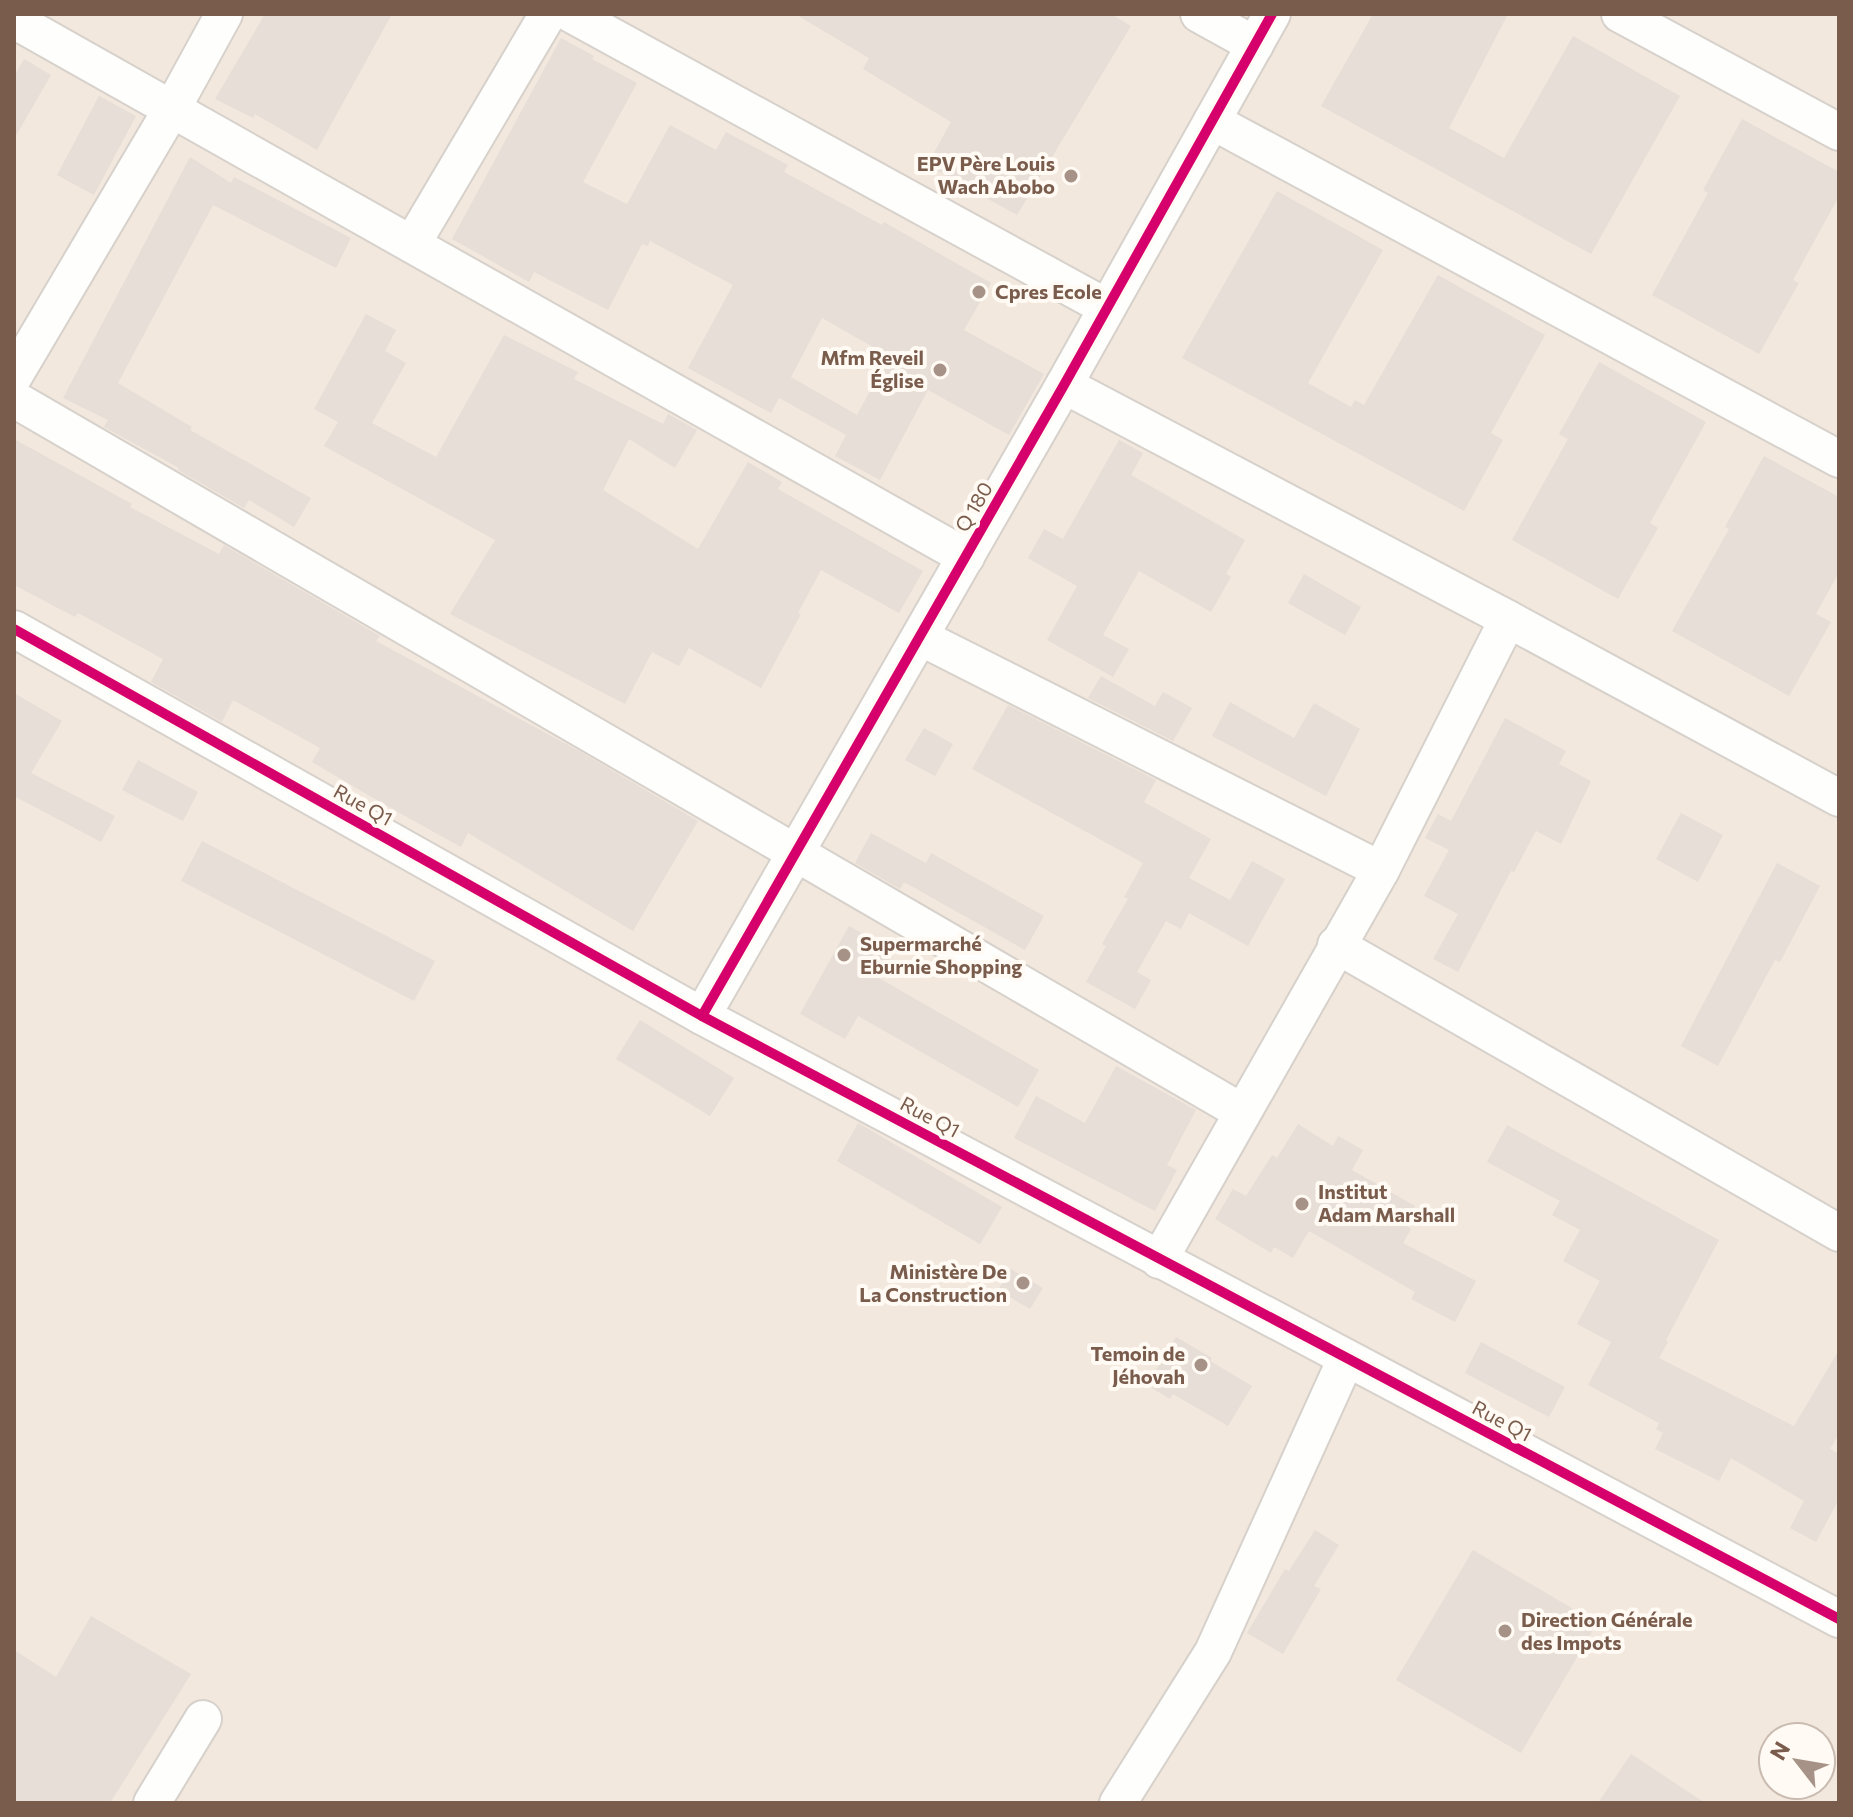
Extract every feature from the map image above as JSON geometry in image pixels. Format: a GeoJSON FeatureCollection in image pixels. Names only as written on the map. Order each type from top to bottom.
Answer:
{"type":"FeatureCollection","features":[{"type":"Feature","properties":{"kind":"street"},"geometry":{"type":"LineString","coordinates":[[14,376],[173,107],[224,14]]}},
{"type":"Feature","properties":{"kind":"street"},"geometry":{"type":"LineString","coordinates":[[412,244],[548,14]]}},
{"type":"Feature","properties":{"kind":"street"},"geometry":{"type":"LineString","coordinates":[[571,14],[1106,307]]}},
{"type":"Feature","properties":{"kind":"street"},"geometry":{"type":"LineString","coordinates":[[1199,14],[1255,45]]}},
{"type":"Feature","properties":{"kind":"street","name":"Q 180"},"geometry":{"type":"LineString","coordinates":[[702,1016],[1064,385],[1272,14]]}},
{"type":"Feature","properties":{"kind":"street"},"geometry":{"type":"LineString","coordinates":[[1620,14],[1839,132]]}},
{"type":"Feature","properties":{"kind":"street"},"geometry":{"type":"LineString","coordinates":[[14,20],[966,557]]}},
{"type":"Feature","properties":{"kind":"street"},"geometry":{"type":"LineString","coordinates":[[1212,121],[1839,459]]}},
{"type":"Feature","properties":{"kind":"street"},"geometry":{"type":"LineString","coordinates":[[1064,385],[1839,798]]}},
{"type":"Feature","properties":{"kind":"street"},"geometry":{"type":"LineString","coordinates":[[14,399],[1242,1112]]}},
{"type":"Feature","properties":{"kind":"street"},"geometry":{"type":"LineString","coordinates":[[1159,1260],[1381,870],[1508,619]]}},
{"type":"Feature","properties":{"kind":"street","name":"Rue Q1"},"geometry":{"type":"LineString","coordinates":[[14,629],[702,1016],[1839,1619]]}},
{"type":"Feature","properties":{"kind":"street"},"geometry":{"type":"LineString","coordinates":[[920,637],[1381,870]]}},
{"type":"Feature","properties":{"kind":"street"},"geometry":{"type":"LineString","coordinates":[[1336,945],[1839,1233]]}},
{"type":"Feature","properties":{"kind":"street"},"geometry":{"type":"LineString","coordinates":[[1118,1803],[1213,1652],[1346,1359]]}},
{"type":"Feature","properties":{"kind":"street"},"geometry":{"type":"LineString","coordinates":[[152,1803],[203,1719]]}},
{"type":"Feature","properties":{"kind":"shaded area"},"geometry":{"type":"Polygon","coordinates":[[[14,14],[1839,14],[1839,1803],[14,1803],[14,14]]]}},
{"type":"Feature","properties":{"kind":"building"},"geometry":{"type":"Polygon","coordinates":[[[265,14],[392,14],[317,150],[255,114],[253,118],[215,99],[265,14]]]}},
{"type":"Feature","properties":{"kind":"building"},"geometry":{"type":"Polygon","coordinates":[[[795,14],[1111,14],[1131,26],[1017,215],[927,165],[951,122],[863,69],[869,58],[795,14]]]}},
{"type":"Feature","properties":{"kind":"building"},"geometry":{"type":"Polygon","coordinates":[[[1373,14],[1508,14],[1449,128],[1504,158],[1573,36],[1680,96],[1591,254],[1321,106],[1373,14]]]}},
{"type":"Feature","properties":{"kind":"building"},"geometry":{"type":"Polygon","coordinates":[[[561,38],[637,83],[583,182],[627,204],[670,125],[716,150],[726,132],[788,165],[784,172],[882,225],[884,222],[991,283],[964,330],[1044,374],[1009,435],[928,390],[880,480],[835,456],[846,435],[779,398],[771,413],[688,368],[733,285],[650,241],[648,246],[642,244],[608,310],[534,272],[529,282],[452,239],[561,38]],[[822,318],[791,377],[857,415],[889,356],[822,318]]]}},
{"type":"Feature","properties":{"kind":"building"},"geometry":{"type":"Polygon","coordinates":[[[24,59],[51,75],[14,139],[14,76],[24,59]]]}},
{"type":"Feature","properties":{"kind":"building"},"geometry":{"type":"Polygon","coordinates":[[[99,96],[136,116],[94,195],[57,175],[99,96]]]}},
{"type":"Feature","properties":{"kind":"building"},"geometry":{"type":"Polygon","coordinates":[[[1742,119],[1839,172],[1839,196],[1793,280],[1799,283],[1759,354],[1652,295],[1708,193],[1703,190],[1742,119]]]}},
{"type":"Feature","properties":{"kind":"building"},"geometry":{"type":"Polygon","coordinates":[[[190,157],[231,183],[234,177],[351,238],[336,268],[213,205],[118,383],[192,427],[190,430],[311,498],[294,527],[249,500],[244,508],[104,427],[108,420],[63,398],[190,157]]]}},
{"type":"Feature","properties":{"kind":"building"},"geometry":{"type":"Polygon","coordinates":[[[1277,191],[1383,250],[1308,383],[1351,407],[1355,400],[1364,405],[1438,275],[1545,335],[1491,433],[1503,440],[1464,511],[1182,358],[1277,191]]]}},
{"type":"Feature","properties":{"kind":"building"},"geometry":{"type":"Polygon","coordinates":[[[366,314],[396,330],[385,351],[406,363],[372,423],[436,457],[504,335],[578,372],[574,379],[663,424],[668,414],[697,430],[675,468],[629,439],[603,490],[698,549],[748,462],[782,482],[778,489],[923,571],[899,613],[821,570],[761,688],[689,648],[679,666],[652,652],[625,704],[450,614],[495,540],[324,446],[338,422],[314,409],[366,314]]]}},
{"type":"Feature","properties":{"kind":"building"},"geometry":{"type":"Polygon","coordinates":[[[1599,362],[1706,422],[1650,523],[1658,528],[1618,599],[1512,540],[1568,439],[1559,434],[1599,362]]]}},
{"type":"Feature","properties":{"kind":"building"},"geometry":{"type":"Polygon","coordinates":[[[14,439],[132,504],[130,507],[219,554],[224,545],[380,636],[376,641],[581,752],[698,821],[633,931],[468,833],[461,847],[387,806],[312,762],[320,748],[233,700],[222,722],[151,682],[163,659],[78,613],[75,617],[14,585],[14,439]]]}},
{"type":"Feature","properties":{"kind":"building"},"geometry":{"type":"Polygon","coordinates":[[[1119,440],[1143,453],[1131,475],[1245,540],[1226,574],[1231,577],[1211,612],[1139,571],[1103,635],[1129,649],[1113,677],[1047,640],[1077,586],[1028,558],[1044,529],[1063,539],[1119,440]]]}},
{"type":"Feature","properties":{"kind":"building"},"geometry":{"type":"Polygon","coordinates":[[[1764,456],[1839,497],[1839,572],[1816,614],[1831,622],[1789,696],[1672,631],[1729,529],[1725,527],[1764,456]]]}},
{"type":"Feature","properties":{"kind":"building"},"geometry":{"type":"Polygon","coordinates":[[[1304,574],[1361,607],[1345,635],[1288,603],[1304,574]]]}},
{"type":"Feature","properties":{"kind":"building"},"geometry":{"type":"Polygon","coordinates":[[[1101,676],[1155,706],[1163,692],[1192,708],[1173,741],[1088,698],[1101,676]]]}},
{"type":"Feature","properties":{"kind":"building"},"geometry":{"type":"Polygon","coordinates":[[[14,693],[62,721],[31,773],[115,816],[101,842],[16,797],[14,801],[14,693]]]}},
{"type":"Feature","properties":{"kind":"building"},"geometry":{"type":"Polygon","coordinates":[[[1230,702],[1294,738],[1314,703],[1360,729],[1326,796],[1212,736],[1230,702]]]}},
{"type":"Feature","properties":{"kind":"building"},"geometry":{"type":"Polygon","coordinates":[[[1008,705],[1156,780],[1144,802],[1211,839],[1189,878],[1230,900],[1252,861],[1285,879],[1248,946],[1189,913],[1181,929],[1166,921],[1137,972],[1151,980],[1135,1009],[1086,982],[1106,946],[1102,944],[1128,899],[1124,897],[1143,863],[972,769],[1008,705]]]}},
{"type":"Feature","properties":{"kind":"building"},"geometry":{"type":"Polygon","coordinates":[[[1505,718],[1566,751],[1559,764],[1591,781],[1561,844],[1536,831],[1514,872],[1511,871],[1458,972],[1433,959],[1458,914],[1424,896],[1449,850],[1425,838],[1438,814],[1451,821],[1505,718]]]}},
{"type":"Feature","properties":{"kind":"building"},"geometry":{"type":"Polygon","coordinates":[[[924,728],[953,744],[935,776],[905,760],[924,728]]]}},
{"type":"Feature","properties":{"kind":"building"},"geometry":{"type":"Polygon","coordinates":[[[138,760],[198,792],[183,821],[122,790],[138,760]]]}},
{"type":"Feature","properties":{"kind":"building"},"geometry":{"type":"Polygon","coordinates":[[[1681,813],[1723,835],[1698,882],[1656,859],[1681,813]]]}},
{"type":"Feature","properties":{"kind":"building"},"geometry":{"type":"Polygon","coordinates":[[[871,833],[926,863],[931,853],[1044,916],[1025,950],[904,882],[900,889],[855,863],[871,833]]]}},
{"type":"Feature","properties":{"kind":"building"},"geometry":{"type":"Polygon","coordinates":[[[202,841],[435,961],[414,1001],[181,881],[202,841]]]}},
{"type":"Feature","properties":{"kind":"building"},"geometry":{"type":"Polygon","coordinates":[[[1777,863],[1820,886],[1780,962],[1775,960],[1718,1066],[1681,1046],[1777,863]]]}},
{"type":"Feature","properties":{"kind":"building"},"geometry":{"type":"Polygon","coordinates":[[[849,926],[894,951],[879,978],[1039,1070],[1018,1107],[858,1016],[845,1039],[800,1014],[849,926]]]}},
{"type":"Feature","properties":{"kind":"building"},"geometry":{"type":"Polygon","coordinates":[[[640,1020],[734,1078],[710,1116],[616,1059],[640,1020]]]}},
{"type":"Feature","properties":{"kind":"building"},"geometry":{"type":"Polygon","coordinates":[[[1116,1066],[1196,1110],[1167,1165],[1177,1170],[1155,1211],[1014,1138],[1036,1096],[1085,1123],[1116,1066]]]}},
{"type":"Feature","properties":{"kind":"building"},"geometry":{"type":"Polygon","coordinates":[[[858,1123],[1002,1207],[980,1244],[837,1161],[858,1123]]]}},
{"type":"Feature","properties":{"kind":"building"},"geometry":{"type":"Polygon","coordinates":[[[1298,1124],[1333,1146],[1338,1136],[1363,1150],[1352,1170],[1415,1206],[1404,1224],[1411,1229],[1403,1243],[1476,1281],[1455,1322],[1411,1299],[1415,1292],[1309,1231],[1293,1258],[1274,1247],[1271,1253],[1215,1219],[1233,1189],[1246,1196],[1272,1155],[1277,1158],[1298,1124]]]}},
{"type":"Feature","properties":{"kind":"building"},"geometry":{"type":"Polygon","coordinates":[[[1507,1125],[1719,1240],[1659,1358],[1794,1426],[1839,1350],[1839,1434],[1830,1449],[1839,1454],[1839,1499],[1816,1542],[1790,1528],[1804,1501],[1731,1458],[1719,1481],[1655,1449],[1663,1433],[1656,1429],[1659,1423],[1588,1385],[1611,1342],[1577,1324],[1600,1281],[1563,1261],[1580,1230],[1552,1215],[1560,1201],[1487,1162],[1507,1125]]]}},
{"type":"Feature","properties":{"kind":"building"},"geometry":{"type":"Polygon","coordinates":[[[1011,1269],[1043,1288],[1030,1309],[998,1290],[1011,1269]]]}},
{"type":"Feature","properties":{"kind":"building"},"geometry":{"type":"Polygon","coordinates":[[[1176,1337],[1252,1386],[1228,1426],[1173,1394],[1170,1399],[1147,1385],[1176,1337]]]}},
{"type":"Feature","properties":{"kind":"building"},"geometry":{"type":"Polygon","coordinates":[[[1481,1342],[1565,1387],[1549,1417],[1465,1373],[1481,1342]]]}},
{"type":"Feature","properties":{"kind":"building"},"geometry":{"type":"Polygon","coordinates":[[[1315,1530],[1339,1545],[1314,1586],[1321,1589],[1283,1654],[1247,1633],[1285,1569],[1289,1571],[1315,1530]]]}},
{"type":"Feature","properties":{"kind":"building"},"geometry":{"type":"Polygon","coordinates":[[[1473,1550],[1597,1623],[1521,1753],[1396,1680],[1473,1550]]]}},
{"type":"Feature","properties":{"kind":"building"},"geometry":{"type":"Polygon","coordinates":[[[91,1616],[191,1674],[110,1803],[14,1803],[14,1650],[56,1677],[91,1616]]]}},
{"type":"Feature","properties":{"kind":"building"},"geometry":{"type":"Polygon","coordinates":[[[1631,1754],[1705,1803],[1598,1803],[1631,1754]]]}},
{"type":"Feature","properties":{"kind":"cycle path"},"geometry":{"type":"LineString","coordinates":[[702,1016],[1064,385],[1272,14]]}},
{"type":"Feature","properties":{"kind":"cycle path"},"geometry":{"type":"LineString","coordinates":[[14,629],[702,1016],[1839,1619]]}},
{"type":"Feature","properties":{"kind":"place","name":"EPV Père Louis Wach Abobo"},"geometry":{"type":"Point","coordinates":[1071,176]}},
{"type":"Feature","properties":{"kind":"place","name":"Cpres Ecole"},"geometry":{"type":"Point","coordinates":[979,292]}},
{"type":"Feature","properties":{"kind":"place","name":"Mfm Reveil Église"},"geometry":{"type":"Point","coordinates":[940,370]}},
{"type":"Feature","properties":{"kind":"place","name":"Supermarché Eburnie Shopping"},"geometry":{"type":"Point","coordinates":[844,955]}},
{"type":"Feature","properties":{"kind":"place","name":"Institut Adam Marshall"},"geometry":{"type":"Point","coordinates":[1302,1204]}},
{"type":"Feature","properties":{"kind":"place","name":"Ministère De La Construction"},"geometry":{"type":"Point","coordinates":[1023,1283]}},
{"type":"Feature","properties":{"kind":"place","name":"Temoin de Jéhovah"},"geometry":{"type":"Point","coordinates":[1201,1365]}},
{"type":"Feature","properties":{"kind":"place","name":"Direction Générale des Impots"},"geometry":{"type":"Point","coordinates":[1505,1631]}}]}
